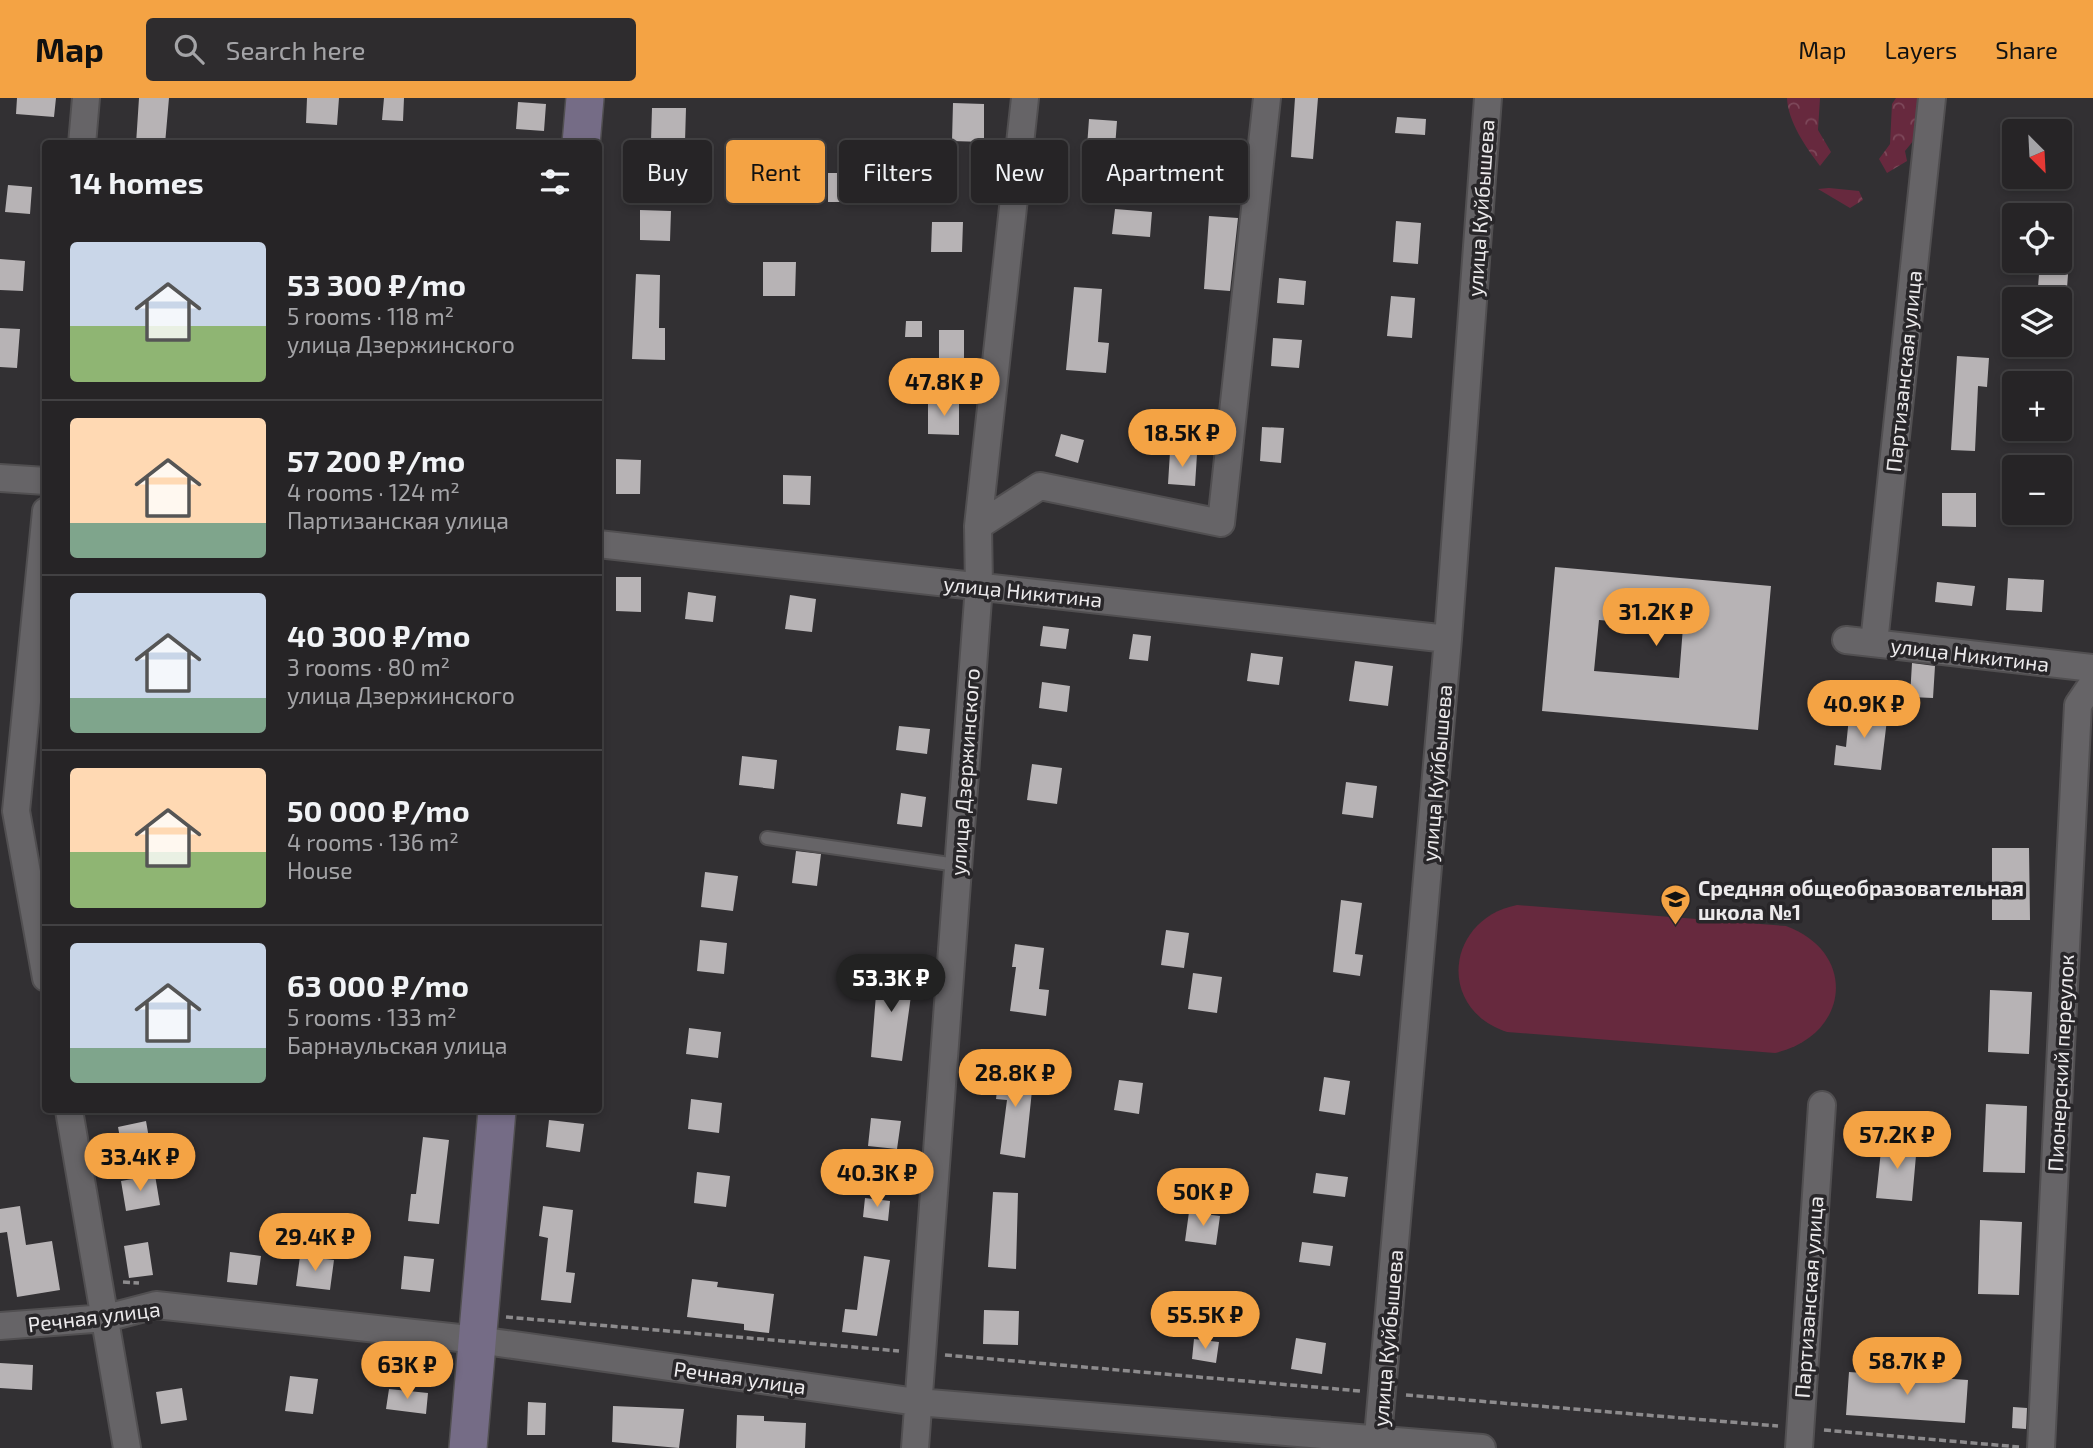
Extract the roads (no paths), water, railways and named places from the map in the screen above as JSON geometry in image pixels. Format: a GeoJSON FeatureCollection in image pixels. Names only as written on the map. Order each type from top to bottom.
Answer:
{"type":"FeatureCollection","features":[{"type":"Feature","properties":{"kind":"street"},"geometry":{"type":"LineString","coordinates":[[82,140],[86,98]]}},
{"type":"Feature","properties":{"kind":"street"},"geometry":{"type":"LineString","coordinates":[[581,140],[585,98]]}},
{"type":"Feature","properties":{"kind":"street","name":"улица Дзержинского"},"geometry":{"type":"LineString","coordinates":[[915,1448],[979,586],[978,526],[1025,98]]}},
{"type":"Feature","properties":{"kind":"street"},"geometry":{"type":"LineString","coordinates":[[978,526],[1040,486],[1221,523],[1266,98]]}},
{"type":"Feature","properties":{"kind":"street","name":"улица Куйбышева"},"geometry":{"type":"LineString","coordinates":[[1377,1444],[1448,639],[1488,98]]}},
{"type":"Feature","properties":{"kind":"street","name":"Партизанская улица"},"geometry":{"type":"LineString","coordinates":[[1874,643],[1933,98]]}},
{"type":"Feature","properties":{"kind":"street"},"geometry":{"type":"LineString","coordinates":[[0,478],[42,481]]}},
{"type":"Feature","properties":{"kind":"street","name":"улица Никитина"},"geometry":{"type":"LineString","coordinates":[[602,544],[1448,639]]}},
{"type":"Feature","properties":{"kind":"street"},"geometry":{"type":"LineString","coordinates":[[42,552],[16,811],[42,956]]}},
{"type":"Feature","properties":{"kind":"street","name":"улица Никитина"},"geometry":{"type":"LineString","coordinates":[[1846,640],[2093,668]]}},
{"type":"Feature","properties":{"kind":"street","name":"Пионерский переулок"},"geometry":{"type":"LineString","coordinates":[[2042,1448],[2078,705],[2093,683]]}},
{"type":"Feature","properties":{"kind":"street","name":"Партизанская улица"},"geometry":{"type":"LineString","coordinates":[[1799,1438],[1822,1105]]}},
{"type":"Feature","properties":{"kind":"street"},"geometry":{"type":"LineString","coordinates":[[70,1113],[127,1448]]}},
{"type":"Feature","properties":{"kind":"street"},"geometry":{"type":"LineString","coordinates":[[468,1448],[497,1113]]}},
{"type":"Feature","properties":{"kind":"street","name":"Речная улица"},"geometry":{"type":"LineString","coordinates":[[0,1326],[106,1318],[156,1305],[479,1327],[917,1402],[1377,1444],[1482,1448]]}},
{"type":"Feature","properties":{"kind":"lane"},"geometry":{"type":"LineString","coordinates":[[767,838],[957,865]]}},
{"type":"Feature","properties":{"kind":"place","name":"Средняя общеобразовательная школа №1"},"geometry":{"type":"Point","coordinates":[1675,926]}}]}
